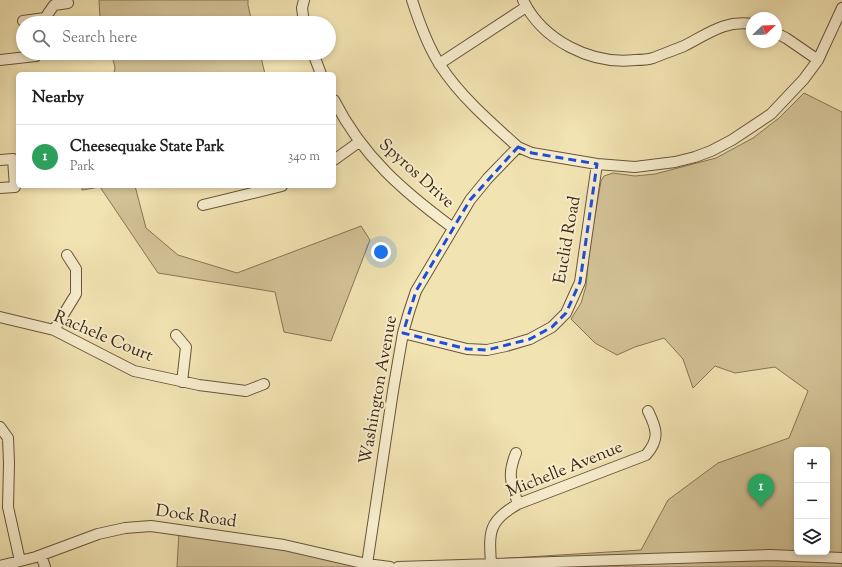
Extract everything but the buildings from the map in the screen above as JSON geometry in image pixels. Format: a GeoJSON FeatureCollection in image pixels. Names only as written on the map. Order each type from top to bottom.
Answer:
{"type":"FeatureCollection","features":[{"type":"Feature","properties":{"kind":"street"},"geometry":{"type":"LineString","coordinates":[[48,16],[54,5],[68,3],[67,0]]}},
{"type":"Feature","properties":{"kind":"street"},"geometry":{"type":"LineString","coordinates":[[303,16],[302,8],[304,0]]}},
{"type":"Feature","properties":{"kind":"street"},"geometry":{"type":"LineString","coordinates":[[412,0],[422,28],[439,64],[459,90],[518,147],[532,154],[597,164],[636,167],[675,162],[711,151],[732,140],[771,114],[804,79],[818,60],[842,8]]}},
{"type":"Feature","properties":{"kind":"street"},"geometry":{"type":"LineString","coordinates":[[439,64],[525,3],[539,23],[557,39],[577,50],[603,59],[626,61],[651,59],[684,46],[720,26],[740,22],[746,23]]}},
{"type":"Feature","properties":{"kind":"street"},"geometry":{"type":"LineString","coordinates":[[782,36],[818,60]]}},
{"type":"Feature","properties":{"kind":"street"},"geometry":{"type":"LineString","coordinates":[[0,60],[16,58]]}},
{"type":"Feature","properties":{"kind":"street"},"geometry":{"type":"LineString","coordinates":[[316,60],[321,72]]}},
{"type":"Feature","properties":{"kind":"street","name":"Spyros Drive"},"geometry":{"type":"LineString","coordinates":[[336,104],[359,142],[377,164],[420,203],[453,228]]}},
{"type":"Feature","properties":{"kind":"street"},"geometry":{"type":"LineString","coordinates":[[336,159],[359,142]]}},
{"type":"Feature","properties":{"kind":"street","name":"Washington Avenue"},"geometry":{"type":"LineString","coordinates":[[367,564],[393,391],[408,312],[416,291],[470,200],[488,178],[518,147]]}},
{"type":"Feature","properties":{"kind":"street"},"geometry":{"type":"LineString","coordinates":[[0,160],[16,157],[15,187],[0,188]]}},
{"type":"Feature","properties":{"kind":"street","name":"Euclid Road"},"geometry":{"type":"LineString","coordinates":[[403,333],[467,349],[487,350],[530,339],[552,327],[566,313],[580,282],[597,164]]}},
{"type":"Feature","properties":{"kind":"street"},"geometry":{"type":"LineString","coordinates":[[203,205],[274,188]]}},
{"type":"Feature","properties":{"kind":"street"},"geometry":{"type":"LineString","coordinates":[[54,330],[76,294],[76,269],[67,255]]}},
{"type":"Feature","properties":{"kind":"street","name":"Rachele Court"},"geometry":{"type":"LineString","coordinates":[[0,317],[54,330],[134,371],[199,386],[246,390],[264,384]]}},
{"type":"Feature","properties":{"kind":"street"},"geometry":{"type":"LineString","coordinates":[[176,335],[186,347],[182,382]]}},
{"type":"Feature","properties":{"kind":"street","name":"Michelle Avenue"},"geometry":{"type":"LineString","coordinates":[[491,564],[491,528],[495,521],[507,510],[518,504],[646,455],[653,447],[655,438],[655,425],[648,411]]}},
{"type":"Feature","properties":{"kind":"street"},"geometry":{"type":"LineString","coordinates":[[0,427],[8,438],[8,508],[20,561]]}},
{"type":"Feature","properties":{"kind":"street"},"geometry":{"type":"LineString","coordinates":[[516,453],[511,464],[510,476],[518,504]]}},
{"type":"Feature","properties":{"kind":"street","name":"Dock Road"},"geometry":{"type":"LineString","coordinates":[[0,566],[41,555],[98,534],[125,528],[150,526],[284,545],[367,564],[390,567]]}},
{"type":"Feature","properties":{"kind":"street"},"geometry":{"type":"LineString","coordinates":[[41,555],[45,567]]}},
{"type":"Feature","properties":{"kind":"street"},"geometry":{"type":"LineString","coordinates":[[398,567],[491,564],[504,565],[770,555],[842,558]]}},
{"type":"Feature","properties":{"kind":"highlighted area"},"geometry":{"type":"Polygon","coordinates":[[[518,147],[532,153],[597,164],[580,282],[566,313],[552,327],[530,339],[487,350],[467,349],[403,333],[416,291],[470,200],[518,147]]]}},
{"type":"Feature","properties":{"kind":"shaded area"},"geometry":{"type":"Polygon","coordinates":[[[99,0],[248,0],[250,16],[100,16],[99,0]]]}},
{"type":"Feature","properties":{"kind":"shaded area"},"geometry":{"type":"Polygon","coordinates":[[[113,60],[262,60],[265,72],[114,72],[115,67],[113,60]]]}},
{"type":"Feature","properties":{"kind":"shaded area"},"geometry":{"type":"Polygon","coordinates":[[[804,93],[842,112],[842,567],[177,567],[179,531],[396,565],[641,550],[668,500],[718,463],[789,438],[808,391],[775,367],[735,373],[715,366],[693,388],[683,359],[664,338],[635,347],[617,355],[595,343],[571,319],[581,303],[586,286],[590,245],[601,181],[604,176],[613,173],[635,176],[655,174],[716,158],[753,138],[779,118],[804,93]]]}},
{"type":"Feature","properties":{"kind":"shaded area"},"geometry":{"type":"Polygon","coordinates":[[[82,188],[94,188],[82,190],[82,188]]]}},
{"type":"Feature","properties":{"kind":"shaded area"},"geometry":{"type":"Polygon","coordinates":[[[101,188],[136,188],[146,228],[178,255],[237,273],[361,226],[370,240],[331,341],[284,332],[275,292],[158,273],[101,188]]]}},
{"type":"Feature","properties":{"kind":"place","name":"Cheesequake State Park"},"geometry":{"type":"Point","coordinates":[761,507]}}]}
